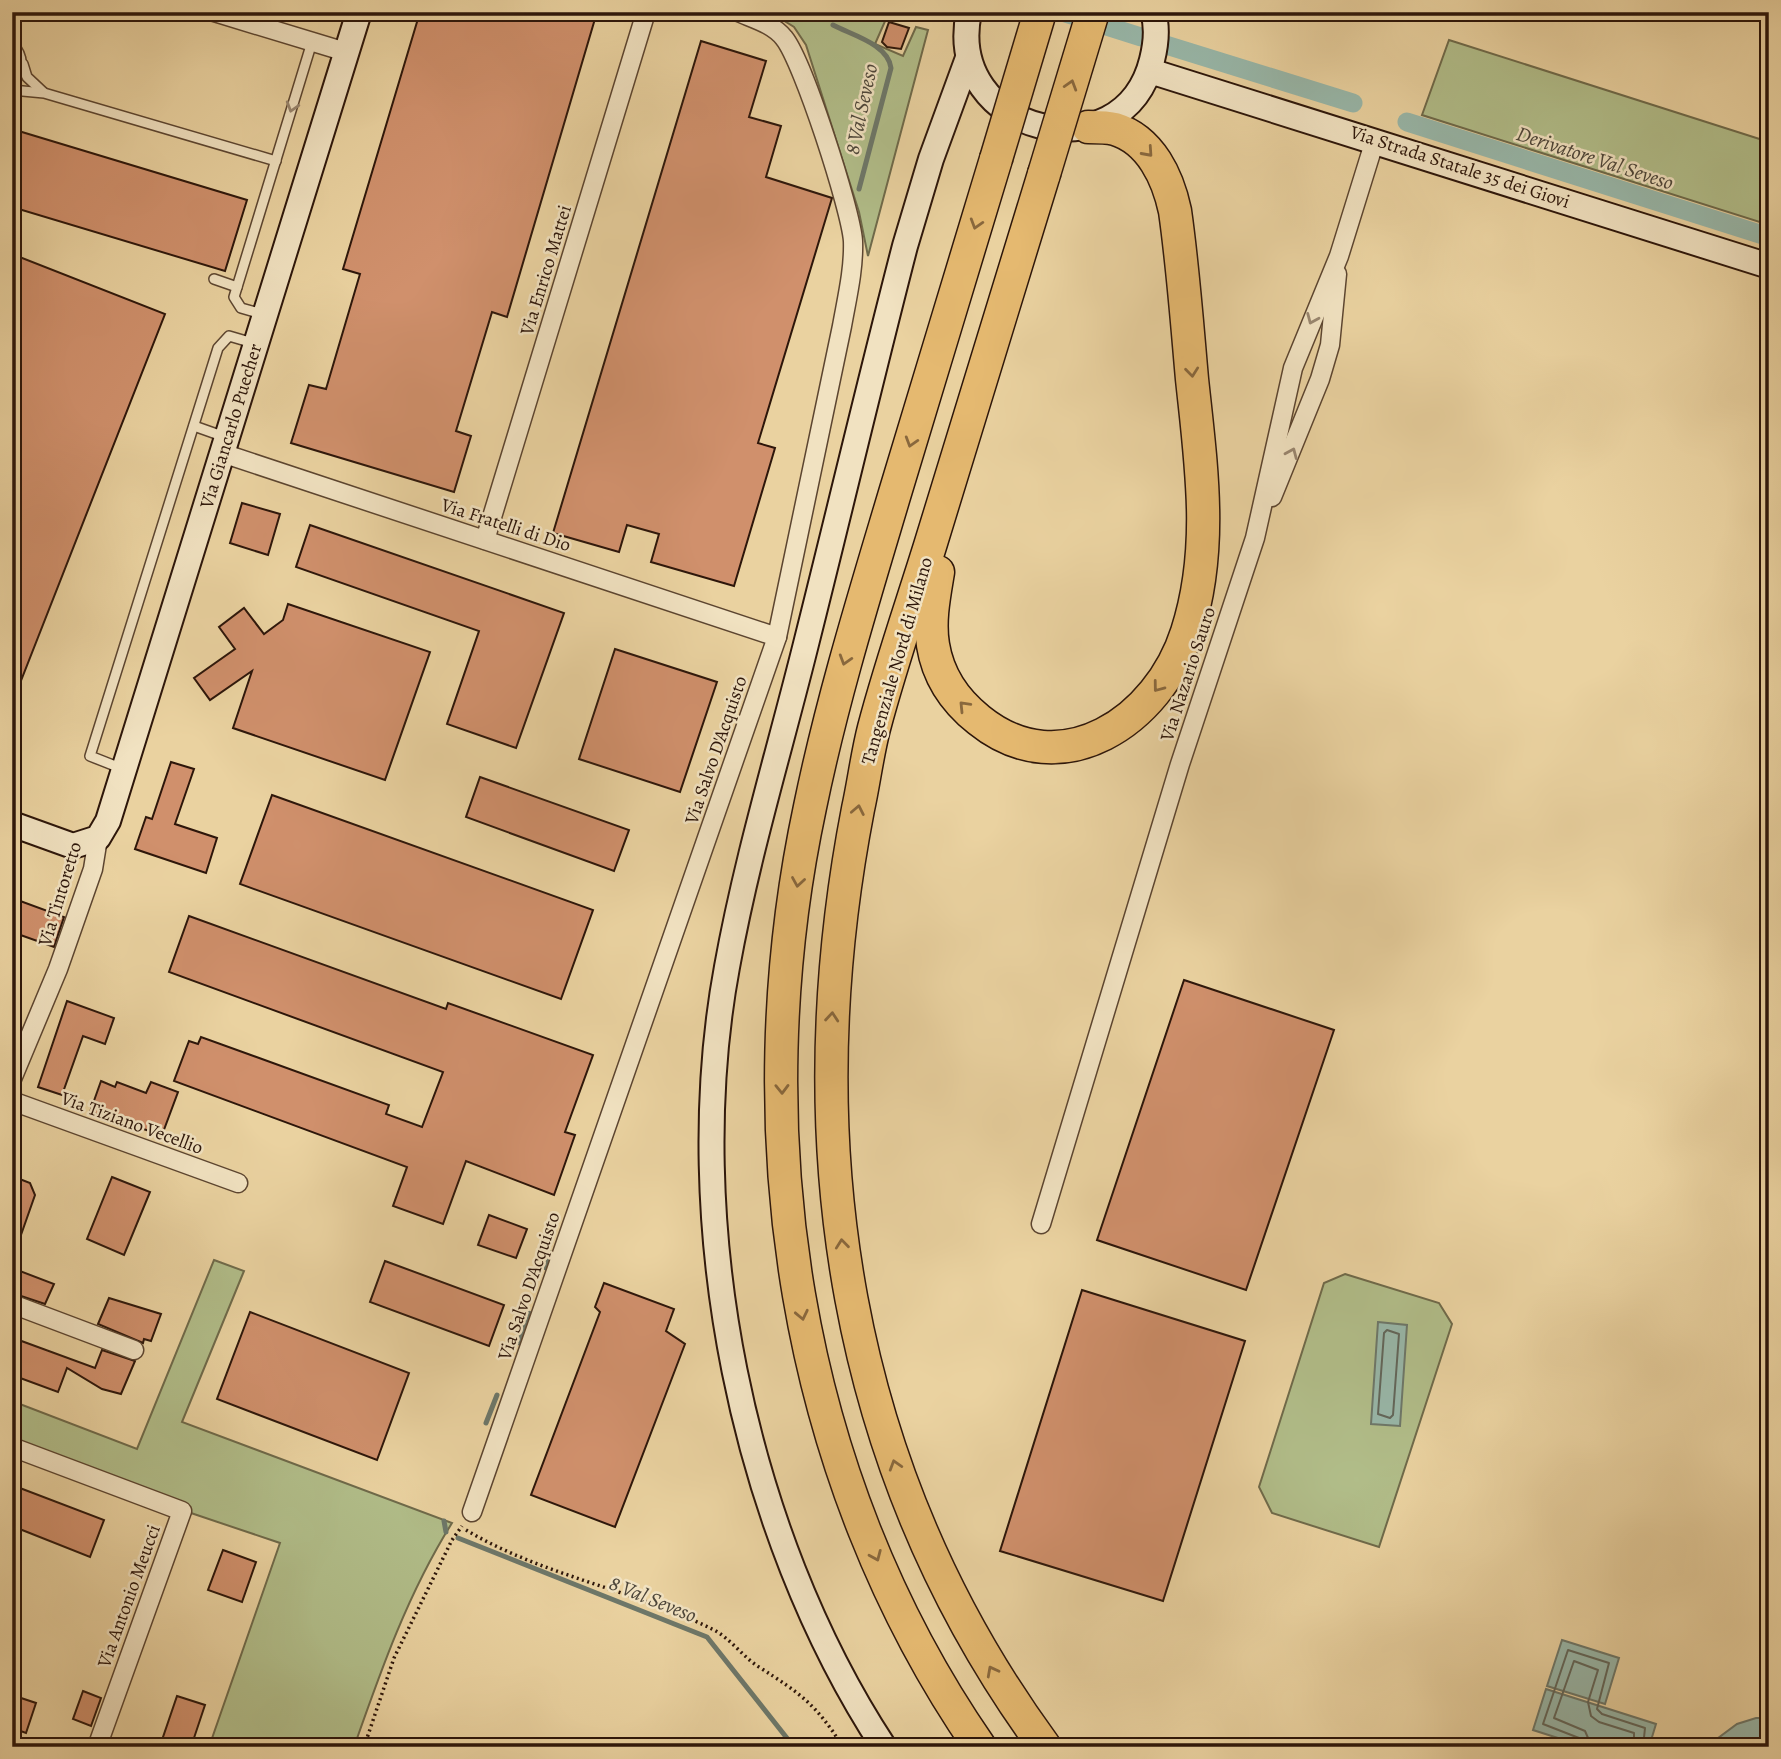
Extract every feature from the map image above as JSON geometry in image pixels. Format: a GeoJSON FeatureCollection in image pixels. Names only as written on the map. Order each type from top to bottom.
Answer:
{"type":"FeatureCollection","features":[{"type":"Feature","properties":{"kind":"highway"},"geometry":{"type":"LineString","coordinates":[[980,1747],[942,1692],[891,1592],[848,1489],[827,1422],[799,1303],[792,1247],[784,1173],[781,1027],[791,923],[809,810],[840,678],[1040,12]]}},
{"type":"Feature","properties":{"kind":"highway","name":"Tangenziale Nord di Milano"},"geometry":{"type":"LineString","coordinates":[[1045,1747],[1000,1686],[952,1596],[901,1485],[863,1359],[848,1289],[831,1133],[831,1035],[844,883],[871,743],[1093,12]]}},
{"type":"Feature","properties":{"kind":"highway"},"geometry":{"type":"LineString","coordinates":[[996,330],[961,492],[940,566],[933,601],[933,642],[940,670],[950,690],[964,708],[989,728],[1020,744],[1037,748],[1069,748],[1106,733],[1132,715],[1147,702],[1174,665],[1187,632],[1198,589],[1205,534],[1178,232],[1171,191],[1153,156],[1140,144],[1116,129],[1088,127]]}},
{"type":"Feature","properties":{"kind":"main road","name":"Via Giancarlo Puecher"},"geometry":{"type":"LineString","coordinates":[[98,838],[108,821],[359,12]]}},
{"type":"Feature","properties":{"kind":"main road"},"geometry":{"type":"LineString","coordinates":[[967,13],[968,58],[988,97],[1009,114],[1033,126],[1059,130],[1088,127],[1114,114],[1135,95],[1150,71],[1156,44],[1153,12]]}},
{"type":"Feature","properties":{"kind":"main road"},"geometry":{"type":"LineString","coordinates":[[884,1747],[865,1718],[815,1618],[772,1511],[738,1390],[718,1263],[712,1155],[714,1072],[726,968],[761,812],[905,246],[968,58]]}},
{"type":"Feature","properties":{"kind":"main road","name":"Via Strada Statale 35 dei Giovi"},"geometry":{"type":"LineString","coordinates":[[1150,71],[1769,266]]}},
{"type":"Feature","properties":{"kind":"main road"},"geometry":{"type":"LineString","coordinates":[[945,121],[953,109],[968,97],[988,97]]}},
{"type":"Feature","properties":{"kind":"main road"},"geometry":{"type":"LineString","coordinates":[[12,824],[73,846],[98,838]]}},
{"type":"Feature","properties":{"kind":"street"},"geometry":{"type":"LineString","coordinates":[[214,12],[346,52]]}},
{"type":"Feature","properties":{"kind":"street","name":"Via Enrico Mattei"},"geometry":{"type":"LineString","coordinates":[[485,540],[646,12]]}},
{"type":"Feature","properties":{"kind":"street","name":"Via Salvo D'Acquisto"},"geometry":{"type":"LineString","coordinates":[[472,1512],[777,637],[842,326],[851,274],[853,241],[848,207],[793,52],[774,28],[738,12]]}},
{"type":"Feature","properties":{"kind":"street","name":"Via Nazario Sauro"},"geometry":{"type":"LineString","coordinates":[[1041,1224],[1180,764],[1255,538],[1293,368],[1339,256],[1375,140]]}},
{"type":"Feature","properties":{"kind":"street"},"geometry":{"type":"LineString","coordinates":[[1255,538],[1320,380],[1330,345],[1339,256]]}},
{"type":"Feature","properties":{"kind":"street","name":"Via Fratelli di Dio"},"geometry":{"type":"LineString","coordinates":[[225,445],[485,540],[777,637]]}},
{"type":"Feature","properties":{"kind":"street","name":"Via Tintoretto"},"geometry":{"type":"LineString","coordinates":[[12,1079],[58,969],[93,869],[98,838]]}},
{"type":"Feature","properties":{"kind":"street","name":"Via Tiziano Vecellio"},"geometry":{"type":"LineString","coordinates":[[12,1101],[238,1183]]}},
{"type":"Feature","properties":{"kind":"street"},"geometry":{"type":"LineString","coordinates":[[12,1304],[134,1350]]}},
{"type":"Feature","properties":{"kind":"street","name":"Via Antonio Meucci"},"geometry":{"type":"LineString","coordinates":[[12,1447],[182,1511],[97,1747]]}},
{"type":"Feature","properties":{"kind":"lane"},"geometry":{"type":"LineString","coordinates":[[265,315],[241,308],[235,302],[237,287],[312,42]]}},
{"type":"Feature","properties":{"kind":"lane"},"geometry":{"type":"LineString","coordinates":[[12,43],[27,77],[44,93]]}},
{"type":"Feature","properties":{"kind":"lane"},"geometry":{"type":"LineString","coordinates":[[12,84],[21,71],[22,62]]}},
{"type":"Feature","properties":{"kind":"lane"},"geometry":{"type":"LineString","coordinates":[[12,90],[44,93],[276,161]]}},
{"type":"Feature","properties":{"kind":"lane"},"geometry":{"type":"LineString","coordinates":[[214,279],[237,287]]}},
{"type":"Feature","properties":{"kind":"lane"},"geometry":{"type":"LineString","coordinates":[[124,769],[90,756],[218,348],[229,336],[256,343]]}},
{"type":"Feature","properties":{"kind":"lane"},"geometry":{"type":"LineString","coordinates":[[194,426],[225,445]]}},
{"type":"Feature","properties":{"kind":"path"},"geometry":{"type":"LineString","coordinates":[[364,1747],[400,1646],[461,1527],[472,1512]]}},
{"type":"Feature","properties":{"kind":"path"},"geometry":{"type":"LineString","coordinates":[[461,1527],[503,1549],[713,1629],[759,1668],[797,1691],[822,1713],[843,1747]]}},
{"type":"Feature","properties":{"kind":"green space"},"geometry":{"type":"Polygon","coordinates":[[[770,12],[883,12],[886,19],[875,44],[903,56],[916,27],[928,30],[868,256],[859,212],[806,45],[794,27],[770,12]]]}},
{"type":"Feature","properties":{"kind":"green space"},"geometry":{"type":"Polygon","coordinates":[[[1449,40],[1769,142],[1769,225],[1422,115],[1449,40]]]}},
{"type":"Feature","properties":{"kind":"green space"},"geometry":{"type":"Polygon","coordinates":[[[214,1260],[244,1271],[182,1422],[452,1523],[409,1604],[354,1747],[209,1747],[280,1543],[185,1511],[12,1442],[12,1401],[137,1449],[214,1260]]]}},
{"type":"Feature","properties":{"kind":"green space"},"geometry":{"type":"Polygon","coordinates":[[[1345,1274],[1439,1303],[1452,1324],[1379,1547],[1272,1513],[1259,1487],[1324,1283],[1345,1274]]]}},
{"type":"Feature","properties":{"kind":"water"},"geometry":{"type":"Polygon","coordinates":[[[1378,1322],[1407,1325],[1400,1426],[1371,1424],[1378,1322]]]}},
{"type":"Feature","properties":{"kind":"water"},"geometry":{"type":"Polygon","coordinates":[[[1562,1640],[1619,1658],[1605,1704],[1547,1686],[1562,1640]]]}},
{"type":"Feature","properties":{"kind":"water"},"geometry":{"type":"Polygon","coordinates":[[[1546,1689],[1656,1724],[1649,1747],[1586,1747],[1533,1730],[1546,1689]]]}},
{"type":"Feature","properties":{"kind":"water"},"geometry":{"type":"Polygon","coordinates":[[[1756,1718],[1769,1718],[1769,1747],[1706,1747],[1737,1724],[1756,1718]]]}},
{"type":"Feature","properties":{"kind":"building"},"geometry":{"type":"Polygon","coordinates":[[[420,12],[597,12],[507,317],[492,312],[456,431],[471,436],[454,492],[291,443],[309,385],[326,389],[360,274],[343,269],[420,12]]]}},
{"type":"Feature","properties":{"kind":"building"},"geometry":{"type":"Polygon","coordinates":[[[889,22],[909,28],[901,49],[887,47],[882,42],[889,22]]]}},
{"type":"Feature","properties":{"kind":"building"},"geometry":{"type":"Polygon","coordinates":[[[701,41],[766,61],[749,117],[781,126],[766,177],[832,198],[758,443],[775,448],[734,586],[651,562],[659,534],[627,525],[619,552],[553,533],[701,41]]]}},
{"type":"Feature","properties":{"kind":"building"},"geometry":{"type":"Polygon","coordinates":[[[12,129],[247,200],[225,271],[12,207],[12,129]]]}},
{"type":"Feature","properties":{"kind":"building"},"geometry":{"type":"Polygon","coordinates":[[[12,254],[165,314],[13,701],[12,701],[12,254]]]}},
{"type":"Feature","properties":{"kind":"building"},"geometry":{"type":"Polygon","coordinates":[[[242,503],[280,514],[268,555],[230,543],[242,503]]]}},
{"type":"Feature","properties":{"kind":"building"},"geometry":{"type":"Polygon","coordinates":[[[310,525],[564,613],[516,748],[447,724],[479,631],[296,567],[310,525]]]}},
{"type":"Feature","properties":{"kind":"building"},"geometry":{"type":"Polygon","coordinates":[[[288,604],[430,652],[385,780],[233,728],[252,671],[210,700],[194,678],[235,649],[219,627],[244,608],[264,634],[283,620],[288,604]]]}},
{"type":"Feature","properties":{"kind":"building"},"geometry":{"type":"Polygon","coordinates":[[[615,649],[717,682],[680,792],[579,759],[615,649]]]}},
{"type":"Feature","properties":{"kind":"building"},"geometry":{"type":"Polygon","coordinates":[[[171,762],[194,769],[175,824],[217,838],[206,873],[135,849],[146,817],[152,819],[171,762]]]}},
{"type":"Feature","properties":{"kind":"building"},"geometry":{"type":"Polygon","coordinates":[[[480,777],[629,830],[614,871],[466,817],[480,777]]]}},
{"type":"Feature","properties":{"kind":"building"},"geometry":{"type":"Polygon","coordinates":[[[272,795],[593,910],[561,999],[240,884],[272,795]]]}},
{"type":"Feature","properties":{"kind":"building"},"geometry":{"type":"Polygon","coordinates":[[[12,898],[64,917],[54,947],[12,932],[12,898]]]}},
{"type":"Feature","properties":{"kind":"building"},"geometry":{"type":"Polygon","coordinates":[[[189,916],[446,1009],[448,1003],[593,1055],[565,1132],[575,1135],[554,1195],[466,1161],[443,1224],[393,1206],[407,1167],[174,1081],[189,1041],[198,1044],[201,1037],[389,1105],[386,1114],[422,1127],[443,1072],[169,972],[189,916]]]}},
{"type":"Feature","properties":{"kind":"building"},"geometry":{"type":"Polygon","coordinates":[[[1184,980],[1334,1030],[1246,1290],[1097,1240],[1184,980]]]}},
{"type":"Feature","properties":{"kind":"building"},"geometry":{"type":"Polygon","coordinates":[[[67,1001],[114,1018],[105,1044],[83,1036],[62,1095],[38,1087],[67,1001]]]}},
{"type":"Feature","properties":{"kind":"building"},"geometry":{"type":"Polygon","coordinates":[[[101,1081],[115,1087],[117,1082],[146,1093],[151,1082],[178,1092],[162,1135],[90,1112],[101,1081]]]}},
{"type":"Feature","properties":{"kind":"building"},"geometry":{"type":"Polygon","coordinates":[[[12,1176],[30,1183],[35,1195],[15,1252],[12,1176]]]}},
{"type":"Feature","properties":{"kind":"building"},"geometry":{"type":"Polygon","coordinates":[[[112,1177],[150,1192],[124,1255],[87,1239],[112,1177]]]}},
{"type":"Feature","properties":{"kind":"building"},"geometry":{"type":"Polygon","coordinates":[[[489,1215],[527,1229],[516,1258],[478,1245],[489,1215]]]}},
{"type":"Feature","properties":{"kind":"building"},"geometry":{"type":"Polygon","coordinates":[[[385,1261],[504,1305],[489,1346],[370,1302],[385,1261]]]}},
{"type":"Feature","properties":{"kind":"building"},"geometry":{"type":"Polygon","coordinates":[[[12,1268],[54,1284],[45,1304],[12,1293],[12,1268]]]}},
{"type":"Feature","properties":{"kind":"building"},"geometry":{"type":"Polygon","coordinates":[[[604,1283],[674,1309],[666,1331],[685,1344],[615,1527],[531,1495],[600,1312],[595,1307],[604,1283]]]}},
{"type":"Feature","properties":{"kind":"building"},"geometry":{"type":"Polygon","coordinates":[[[1082,1290],[1245,1341],[1163,1601],[1000,1551],[1082,1290]]]}},
{"type":"Feature","properties":{"kind":"building"},"geometry":{"type":"Polygon","coordinates":[[[109,1298],[161,1314],[151,1341],[144,1339],[143,1343],[98,1324],[109,1298]]]}},
{"type":"Feature","properties":{"kind":"building"},"geometry":{"type":"Polygon","coordinates":[[[250,1312],[409,1373],[377,1460],[217,1399],[250,1312]]]}},
{"type":"Feature","properties":{"kind":"building"},"geometry":{"type":"Polygon","coordinates":[[[16,1339],[95,1368],[102,1350],[135,1361],[121,1394],[102,1389],[67,1368],[58,1392],[12,1375],[12,1349],[16,1339]]]}},
{"type":"Feature","properties":{"kind":"building"},"geometry":{"type":"Polygon","coordinates":[[[12,1485],[104,1520],[90,1557],[12,1526],[12,1485]]]}},
{"type":"Feature","properties":{"kind":"building"},"geometry":{"type":"Polygon","coordinates":[[[223,1550],[256,1562],[242,1602],[208,1590],[223,1550]]]}},
{"type":"Feature","properties":{"kind":"building"},"geometry":{"type":"Polygon","coordinates":[[[83,1691],[101,1698],[91,1726],[73,1719],[83,1691]]]}},
{"type":"Feature","properties":{"kind":"building"},"geometry":{"type":"Polygon","coordinates":[[[12,1695],[36,1703],[26,1733],[12,1728],[12,1695]]]}},
{"type":"Feature","properties":{"kind":"building"},"geometry":{"type":"Polygon","coordinates":[[[177,1696],[205,1705],[191,1747],[161,1743],[177,1696]]]}},
{"type":"Feature","properties":{"kind":"waterway","name":"Derivatore Val Seveso"},"geometry":{"type":"LineString","coordinates":[[1062,12],[1141,37]]}},
{"type":"Feature","properties":{"kind":"waterway","name":"8 Val Seveso"},"geometry":{"type":"LineString","coordinates":[[833,25],[876,46],[891,68],[859,189]]}},
{"type":"Feature","properties":{"kind":"waterway","name":"Derivatore Val Seveso"},"geometry":{"type":"LineString","coordinates":[[1166,45],[1353,103]]}},
{"type":"Feature","properties":{"kind":"waterway","name":"Derivatore Val Seveso"},"geometry":{"type":"LineString","coordinates":[[1407,122],[1769,237]]}},
{"type":"Feature","properties":{"kind":"waterway","name":"8 Val Seveso"},"geometry":{"type":"LineString","coordinates":[[546,1268],[551,1253]]}},
{"type":"Feature","properties":{"kind":"waterway","name":"8 Val Seveso"},"geometry":{"type":"LineString","coordinates":[[519,1343],[529,1313]]}},
{"type":"Feature","properties":{"kind":"waterway","name":"8 Val Seveso"},"geometry":{"type":"LineString","coordinates":[[486,1423],[497,1395]]}},
{"type":"Feature","properties":{"kind":"waterway","name":"8 Val Seveso"},"geometry":{"type":"LineString","coordinates":[[444,1521],[446,1532]]}},
{"type":"Feature","properties":{"kind":"waterway","name":"8 Val Seveso"},"geometry":{"type":"LineString","coordinates":[[458,1538],[707,1637],[794,1747]]}}]}
